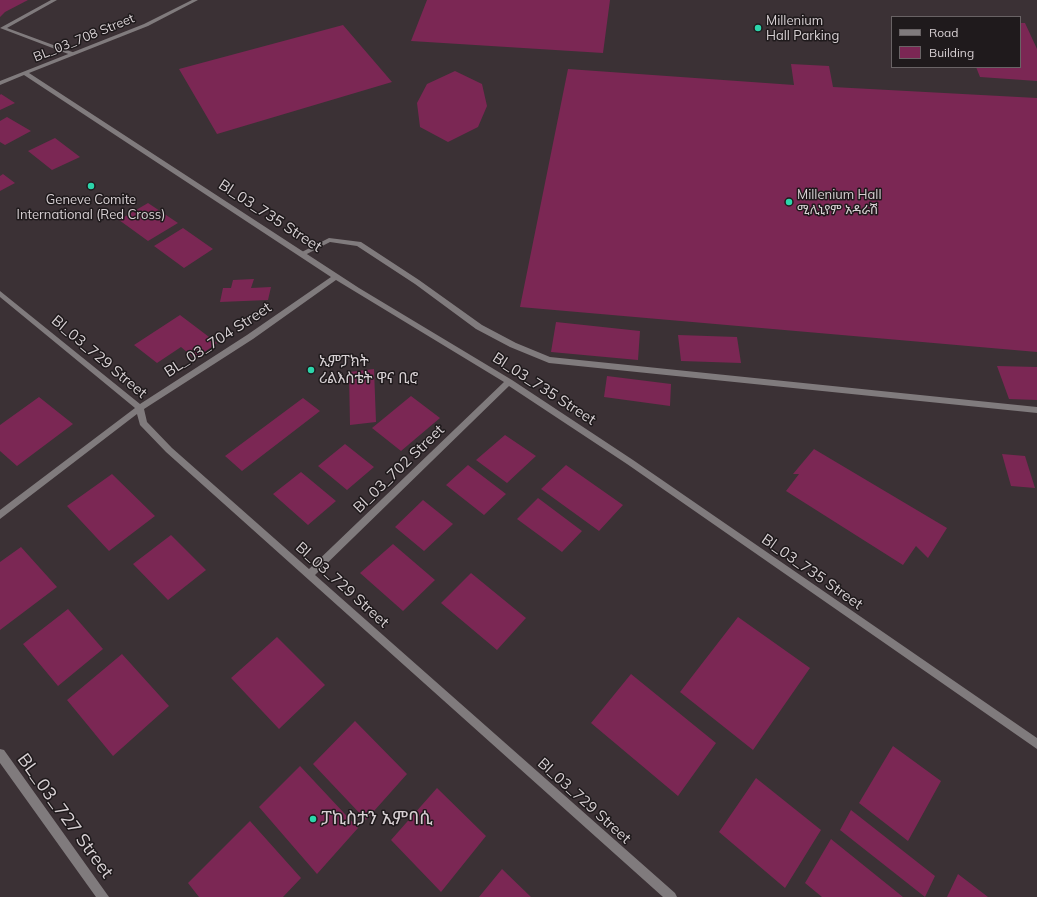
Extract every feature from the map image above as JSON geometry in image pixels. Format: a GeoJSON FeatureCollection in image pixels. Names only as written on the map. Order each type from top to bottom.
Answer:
{"type":"FeatureCollection","features":[{"type":"Feature","properties":{"kind":"street"},"geometry":{"type":"LineString","coordinates":[[2,28],[55,0]]}},
{"type":"Feature","properties":{"kind":"street","name":"BL_03_708 Street"},"geometry":{"type":"LineString","coordinates":[[0,83],[26,74],[146,25],[196,0]]}},
{"type":"Feature","properties":{"kind":"street"},"geometry":{"type":"LineString","coordinates":[[2,28],[73,54]]}},
{"type":"Feature","properties":{"kind":"street","name":"Bl_03_735 Street"},"geometry":{"type":"LineString","coordinates":[[26,74],[301,254],[509,382],[630,462],[1037,744]]}},
{"type":"Feature","properties":{"kind":"street"},"geometry":{"type":"LineString","coordinates":[[301,254],[329,240],[359,244],[417,282],[479,327],[513,345],[549,360],[1037,410]]}},
{"type":"Feature","properties":{"kind":"street","name":"BL_03_704 Street"},"geometry":{"type":"LineString","coordinates":[[0,515],[140,408],[250,337],[336,276]]}},
{"type":"Feature","properties":{"kind":"street","name":"Bl_03_729 Street"},"geometry":{"type":"LineString","coordinates":[[0,292],[140,408],[143,423],[164,444],[672,897]]}},
{"type":"Feature","properties":{"kind":"street","name":"Bl_03_702 Street"},"geometry":{"type":"LineString","coordinates":[[310,575],[509,382]]}},
{"type":"Feature","properties":{"kind":"street","name":"BL_03_727 Street"},"geometry":{"type":"LineString","coordinates":[[0,754],[103,897]]}},
{"type":"Feature","properties":{"kind":"building"},"geometry":{"type":"Polygon","coordinates":[[[0,0],[28,0],[5,12],[0,17],[0,0]]]}},
{"type":"Feature","properties":{"kind":"building"},"geometry":{"type":"Polygon","coordinates":[[[427,0],[610,0],[603,53],[411,41],[427,0]]]}},
{"type":"Feature","properties":{"kind":"building"},"geometry":{"type":"Polygon","coordinates":[[[1021,23],[1025,23],[1037,49],[1037,81],[980,77],[976,68],[1021,68],[1021,23]]]}},
{"type":"Feature","properties":{"kind":"building"},"geometry":{"type":"Polygon","coordinates":[[[343,25],[392,82],[217,134],[179,69],[343,25]]]}},
{"type":"Feature","properties":{"kind":"building","name":"Millenium Hall ሚሊኒየም አዳራሽ"},"geometry":{"type":"Polygon","coordinates":[[[791,64],[829,66],[833,87],[1037,98],[1037,352],[520,307],[568,69],[794,85],[791,64]]]}},
{"type":"Feature","properties":{"kind":"building"},"geometry":{"type":"Polygon","coordinates":[[[455,71],[482,84],[487,106],[478,127],[448,142],[420,127],[417,103],[427,84],[455,71]]]}},
{"type":"Feature","properties":{"kind":"building"},"geometry":{"type":"Polygon","coordinates":[[[1,94],[15,103],[0,110],[1,94]]]}},
{"type":"Feature","properties":{"kind":"building"},"geometry":{"type":"Polygon","coordinates":[[[7,117],[31,131],[5,145],[0,142],[0,121],[7,117]]]}},
{"type":"Feature","properties":{"kind":"building"},"geometry":{"type":"Polygon","coordinates":[[[55,138],[80,157],[52,170],[28,151],[55,138]]]}},
{"type":"Feature","properties":{"kind":"building"},"geometry":{"type":"Polygon","coordinates":[[[3,174],[15,183],[0,191],[0,176],[3,174]]]}},
{"type":"Feature","properties":{"kind":"building"},"geometry":{"type":"Polygon","coordinates":[[[148,203],[178,223],[148,241],[119,220],[148,203]]]}},
{"type":"Feature","properties":{"kind":"building"},"geometry":{"type":"Polygon","coordinates":[[[183,228],[213,249],[184,268],[154,246],[183,228]]]}},
{"type":"Feature","properties":{"kind":"building"},"geometry":{"type":"Polygon","coordinates":[[[254,279],[251,288],[271,287],[268,300],[220,302],[223,288],[231,288],[233,280],[254,279]]]}},
{"type":"Feature","properties":{"kind":"building"},"geometry":{"type":"Polygon","coordinates":[[[180,315],[217,343],[195,359],[181,347],[157,363],[134,345],[180,315]]]}},
{"type":"Feature","properties":{"kind":"building"},"geometry":{"type":"Polygon","coordinates":[[[556,322],[640,331],[638,360],[551,352],[556,322]]]}},
{"type":"Feature","properties":{"kind":"building"},"geometry":{"type":"Polygon","coordinates":[[[678,335],[737,337],[741,363],[681,361],[678,335]]]}},
{"type":"Feature","properties":{"kind":"building"},"geometry":{"type":"Polygon","coordinates":[[[997,366],[1037,367],[1037,400],[1009,399],[997,366]]]}},
{"type":"Feature","properties":{"kind":"building"},"geometry":{"type":"Polygon","coordinates":[[[374,369],[376,422],[350,425],[349,372],[374,369]]]}},
{"type":"Feature","properties":{"kind":"building"},"geometry":{"type":"Polygon","coordinates":[[[607,376],[671,384],[670,406],[604,397],[607,376]]]}},
{"type":"Feature","properties":{"kind":"building"},"geometry":{"type":"Polygon","coordinates":[[[411,396],[440,418],[401,451],[372,428],[411,396]]]}},
{"type":"Feature","properties":{"kind":"building"},"geometry":{"type":"Polygon","coordinates":[[[39,397],[73,424],[17,466],[0,451],[0,425],[39,397]]]}},
{"type":"Feature","properties":{"kind":"building"},"geometry":{"type":"Polygon","coordinates":[[[303,398],[320,411],[242,471],[225,456],[303,398]]]}},
{"type":"Feature","properties":{"kind":"building"},"geometry":{"type":"Polygon","coordinates":[[[505,435],[536,456],[507,483],[476,460],[505,435]]]}},
{"type":"Feature","properties":{"kind":"building"},"geometry":{"type":"Polygon","coordinates":[[[345,444],[374,467],[347,490],[318,466],[345,444]]]}},
{"type":"Feature","properties":{"kind":"building"},"geometry":{"type":"Polygon","coordinates":[[[814,449],[947,528],[928,558],[916,546],[903,565],[786,491],[799,474],[793,474],[814,449]]]}},
{"type":"Feature","properties":{"kind":"building"},"geometry":{"type":"Polygon","coordinates":[[[1002,454],[1025,456],[1035,488],[1011,486],[1002,454]]]}},
{"type":"Feature","properties":{"kind":"building"},"geometry":{"type":"Polygon","coordinates":[[[468,465],[506,494],[484,515],[446,485],[468,465]]]}},
{"type":"Feature","properties":{"kind":"building"},"geometry":{"type":"Polygon","coordinates":[[[566,465],[623,505],[599,531],[541,489],[566,465]]]}},
{"type":"Feature","properties":{"kind":"building"},"geometry":{"type":"Polygon","coordinates":[[[301,472],[336,501],[308,525],[273,494],[301,472]]]}},
{"type":"Feature","properties":{"kind":"building"},"geometry":{"type":"Polygon","coordinates":[[[112,474],[155,516],[109,551],[67,506],[112,474]]]}},
{"type":"Feature","properties":{"kind":"building"},"geometry":{"type":"Polygon","coordinates":[[[538,498],[582,531],[562,552],[517,519],[538,498]]]}},
{"type":"Feature","properties":{"kind":"building"},"geometry":{"type":"Polygon","coordinates":[[[423,500],[453,524],[424,551],[395,527],[423,500]]]}},
{"type":"Feature","properties":{"kind":"building"},"geometry":{"type":"Polygon","coordinates":[[[171,535],[206,570],[168,600],[133,564],[171,535]]]}},
{"type":"Feature","properties":{"kind":"building"},"geometry":{"type":"Polygon","coordinates":[[[393,544],[435,580],[403,611],[360,573],[393,544]]]}},
{"type":"Feature","properties":{"kind":"building"},"geometry":{"type":"Polygon","coordinates":[[[21,547],[57,587],[0,630],[0,562],[21,547]]]}},
{"type":"Feature","properties":{"kind":"building"},"geometry":{"type":"Polygon","coordinates":[[[471,573],[526,618],[497,650],[441,603],[471,573]]]}},
{"type":"Feature","properties":{"kind":"building"},"geometry":{"type":"Polygon","coordinates":[[[68,609],[103,649],[58,686],[23,644],[68,609]]]}},
{"type":"Feature","properties":{"kind":"building"},"geometry":{"type":"Polygon","coordinates":[[[738,617],[810,668],[753,750],[680,692],[738,617]]]}},
{"type":"Feature","properties":{"kind":"building"},"geometry":{"type":"Polygon","coordinates":[[[277,637],[325,685],[279,729],[231,678],[277,637]]]}},
{"type":"Feature","properties":{"kind":"building"},"geometry":{"type":"Polygon","coordinates":[[[122,654],[169,706],[113,756],[67,700],[122,654]]]}},
{"type":"Feature","properties":{"kind":"building"},"geometry":{"type":"Polygon","coordinates":[[[631,674],[716,743],[678,796],[591,723],[631,674]]]}},
{"type":"Feature","properties":{"kind":"building"},"geometry":{"type":"Polygon","coordinates":[[[355,721],[407,774],[366,820],[313,764],[355,721]]]}},
{"type":"Feature","properties":{"kind":"building"},"geometry":{"type":"Polygon","coordinates":[[[893,746],[941,781],[908,841],[859,803],[893,746]]]}},
{"type":"Feature","properties":{"kind":"building"},"geometry":{"type":"Polygon","coordinates":[[[300,766],[358,828],[317,874],[259,807],[300,766]]]}},
{"type":"Feature","properties":{"kind":"building"},"geometry":{"type":"Polygon","coordinates":[[[756,778],[821,830],[785,888],[719,832],[756,778]]]}},
{"type":"Feature","properties":{"kind":"building"},"geometry":{"type":"Polygon","coordinates":[[[437,788],[486,836],[441,892],[391,840],[437,788]]]}},
{"type":"Feature","properties":{"kind":"building"},"geometry":{"type":"Polygon","coordinates":[[[851,810],[935,876],[925,897],[840,830],[851,810]]]}},
{"type":"Feature","properties":{"kind":"building"},"geometry":{"type":"Polygon","coordinates":[[[250,821],[301,878],[283,897],[199,897],[188,883],[250,821]]]}},
{"type":"Feature","properties":{"kind":"building"},"geometry":{"type":"Polygon","coordinates":[[[831,839],[903,897],[822,897],[805,883],[831,839]]]}},
{"type":"Feature","properties":{"kind":"building"},"geometry":{"type":"Polygon","coordinates":[[[502,869],[531,897],[479,897],[502,869]]]}},
{"type":"Feature","properties":{"kind":"building"},"geometry":{"type":"Polygon","coordinates":[[[958,874],[988,897],[947,897],[958,874]]]}},
{"type":"Feature","properties":{"kind":"place","name":"Millenium Hall Parking"},"geometry":{"type":"Point","coordinates":[758,28]}},
{"type":"Feature","properties":{"kind":"place","name":"Geneve Comite International (Red Cross)"},"geometry":{"type":"Point","coordinates":[91,186]}},
{"type":"Feature","properties":{"kind":"place","name":"Millenium Hall ሚሊኒየም አዳራሽ"},"geometry":{"type":"Point","coordinates":[789,202]}},
{"type":"Feature","properties":{"kind":"place","name":"ኢምፓክት ሪልእስቴት ዋና ቢሮ"},"geometry":{"type":"Point","coordinates":[311,370]}},
{"type":"Feature","properties":{"kind":"place","name":"ፓኪስታን ኢምባሲ"},"geometry":{"type":"Point","coordinates":[313,819]}}]}
